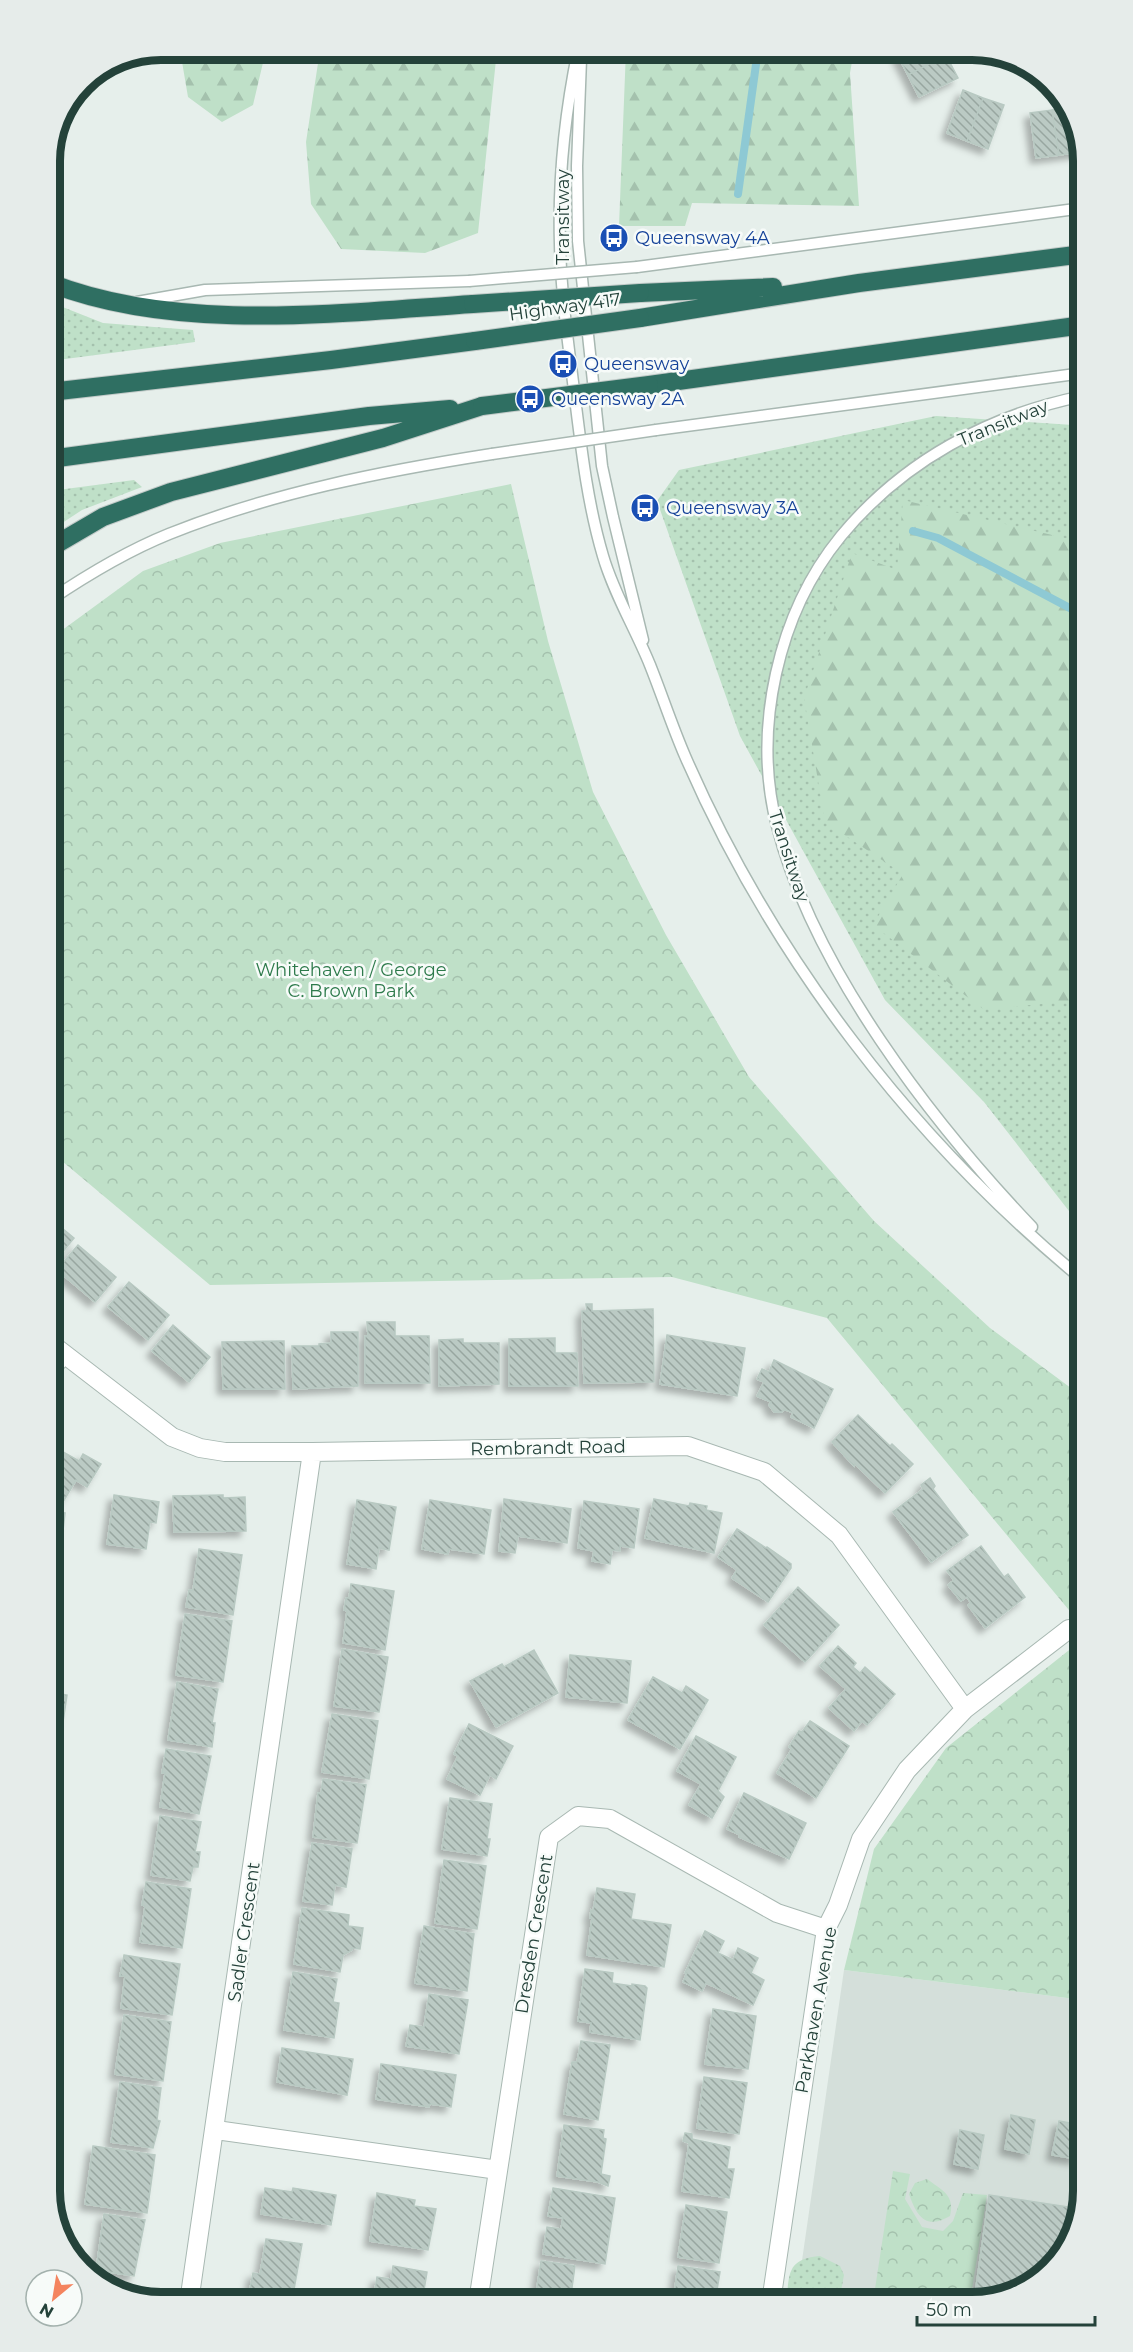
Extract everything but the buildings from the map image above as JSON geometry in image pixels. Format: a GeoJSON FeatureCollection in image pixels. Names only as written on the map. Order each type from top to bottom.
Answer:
{"type":"FeatureCollection","features":[{"type":"Feature","properties":{"kind":"highway","name":"Highway 417"},"geometry":{"type":"LineString","coordinates":[[60,391],[475,341],[640,318],[859,283],[1073,255]]}},
{"type":"Feature","properties":{"kind":"highway"},"geometry":{"type":"LineString","coordinates":[[60,287],[122,304],[180,312],[243,315],[329,313],[640,293],[859,283]]}},
{"type":"Feature","properties":{"kind":"highway"},"geometry":{"type":"LineString","coordinates":[[60,458],[369,416],[483,406],[1073,326]]}},
{"type":"Feature","properties":{"kind":"highway"},"geometry":{"type":"LineString","coordinates":[[60,542],[103,518],[171,492],[383,438],[483,406]]}},
{"type":"Feature","properties":{"kind":"street","name":"Rembrandt Road"},"geometry":{"type":"LineString","coordinates":[[60,1352],[172,1437],[200,1448],[225,1452],[312,1452],[688,1446],[764,1472],[839,1535],[965,1709]]}},
{"type":"Feature","properties":{"kind":"street","name":"Sadler Crescent"},"geometry":{"type":"LineString","coordinates":[[191,2292],[216,2130],[312,1452]]}},
{"type":"Feature","properties":{"kind":"street","name":"Parkhaven Avenue"},"geometry":{"type":"LineString","coordinates":[[772,2292],[826,1929],[838,1905],[861,1839],[907,1770],[965,1709],[1069,1629]]}},
{"type":"Feature","properties":{"kind":"street","name":"Dresden Crescent"},"geometry":{"type":"LineString","coordinates":[[479,2292],[549,1837],[578,1816],[610,1819],[777,1913],[826,1929]]}},
{"type":"Feature","properties":{"kind":"street"},"geometry":{"type":"LineString","coordinates":[[216,2130],[498,2170]]}},
{"type":"Feature","properties":{"kind":"lane","name":"Transitway"},"geometry":{"type":"LineString","coordinates":[[578,60],[566,111],[560,244],[570,358],[583,466],[603,557],[622,606],[648,661],[685,757],[710,809],[739,866],[813,986],[855,1045],[925,1129],[983,1192],[1073,1271]]}},
{"type":"Feature","properties":{"kind":"lane","name":"Transitway"},"geometry":{"type":"LineString","coordinates":[[580,60],[578,241],[602,466],[612,517],[648,661]]}},
{"type":"Feature","properties":{"kind":"lane"},"geometry":{"type":"LineString","coordinates":[[122,304],[205,291],[469,281],[637,267],[1073,209]]}},
{"type":"Feature","properties":{"kind":"lane"},"geometry":{"type":"LineString","coordinates":[[60,594],[133,551],[167,535],[210,519],[334,485],[492,454],[1073,374]]}},
{"type":"Feature","properties":{"kind":"lane","name":"Transitway"},"geometry":{"type":"LineString","coordinates":[[1073,399],[1016,414],[975,431],[936,452],[895,482],[851,524],[815,572],[788,631],[773,690],[768,750],[772,805],[783,848],[808,911],[836,966],[900,1067],[968,1157],[1055,1254],[1073,1271]]}},
{"type":"Feature","properties":{"kind":"shaded area"},"geometry":{"type":"Polygon","coordinates":[[[844,1970],[1073,1999],[1073,2191],[1071,2210],[1063,2236],[1043,2262],[1022,2278],[991,2290],[972,2292],[797,2292],[844,1970]]]}},
{"type":"Feature","properties":{"kind":"green space"},"geometry":{"type":"Polygon","coordinates":[[[182,60],[264,60],[253,105],[222,122],[188,97],[182,60]]]}},
{"type":"Feature","properties":{"kind":"green space"},"geometry":{"type":"Polygon","coordinates":[[[318,60],[496,60],[478,233],[425,253],[341,249],[311,204],[306,142],[318,60]]]}},
{"type":"Feature","properties":{"kind":"green space"},"geometry":{"type":"Polygon","coordinates":[[[626,60],[852,60],[850,73],[859,206],[692,203],[685,226],[619,226],[626,60]]]}},
{"type":"Feature","properties":{"kind":"green space"},"geometry":{"type":"Polygon","coordinates":[[[60,306],[103,323],[193,330],[195,342],[60,360],[60,306]]]}},
{"type":"Feature","properties":{"kind":"green space"},"geometry":{"type":"Polygon","coordinates":[[[936,416],[1073,425],[1073,1216],[984,1102],[885,1000],[740,736],[657,501],[679,470],[936,416]]]}},
{"type":"Feature","properties":{"kind":"green space"},"geometry":{"type":"Polygon","coordinates":[[[134,480],[142,487],[82,510],[60,524],[60,490],[134,480]]]}},
{"type":"Feature","properties":{"kind":"green space","name":"Whitehaven / George C. Brown Park"},"geometry":{"type":"Polygon","coordinates":[[[511,484],[548,641],[593,792],[666,935],[749,1077],[874,1221],[990,1328],[1073,1390],[1073,1615],[827,1318],[672,1277],[210,1285],[60,1159],[60,632],[143,571],[220,543],[511,484]]]}},
{"type":"Feature","properties":{"kind":"green space"},"geometry":{"type":"Polygon","coordinates":[[[903,500],[1073,538],[1073,1001],[983,1009],[873,925],[903,874],[825,822],[804,698],[852,553],[897,570],[903,500]]]}},
{"type":"Feature","properties":{"kind":"green space"},"geometry":{"type":"Polygon","coordinates":[[[1073,1647],[1073,1999],[844,1970],[874,1849],[946,1748],[1073,1647]]]}},
{"type":"Feature","properties":{"kind":"green space"},"geometry":{"type":"Polygon","coordinates":[[[893,2171],[910,2174],[905,2199],[922,2227],[943,2231],[953,2221],[963,2193],[987,2195],[972,2292],[875,2292],[893,2171]]]}},
{"type":"Feature","properties":{"kind":"green space"},"geometry":{"type":"Polygon","coordinates":[[[927,2179],[943,2190],[951,2203],[950,2216],[935,2222],[919,2215],[909,2194],[915,2183],[927,2179]]]}},
{"type":"Feature","properties":{"kind":"green space"},"geometry":{"type":"Polygon","coordinates":[[[820,2256],[840,2266],[844,2275],[841,2292],[788,2292],[795,2264],[820,2256]]]}},
{"type":"Feature","properties":{"kind":"waterway"},"geometry":{"type":"LineString","coordinates":[[738,194],[757,60]]}},
{"type":"Feature","properties":{"kind":"waterway"},"geometry":{"type":"LineString","coordinates":[[913,531],[938,538],[1073,610]]}},
{"type":"Feature","properties":{"kind":"place","name":"Queensway 4A"},"geometry":{"type":"Point","coordinates":[614,238]}},
{"type":"Feature","properties":{"kind":"place","name":"Queensway"},"geometry":{"type":"Point","coordinates":[563,364]}},
{"type":"Feature","properties":{"kind":"place","name":"Queensway 2A"},"geometry":{"type":"Point","coordinates":[530,399]}},
{"type":"Feature","properties":{"kind":"place","name":"Queensway 3A"},"geometry":{"type":"Point","coordinates":[645,508]}}]}
